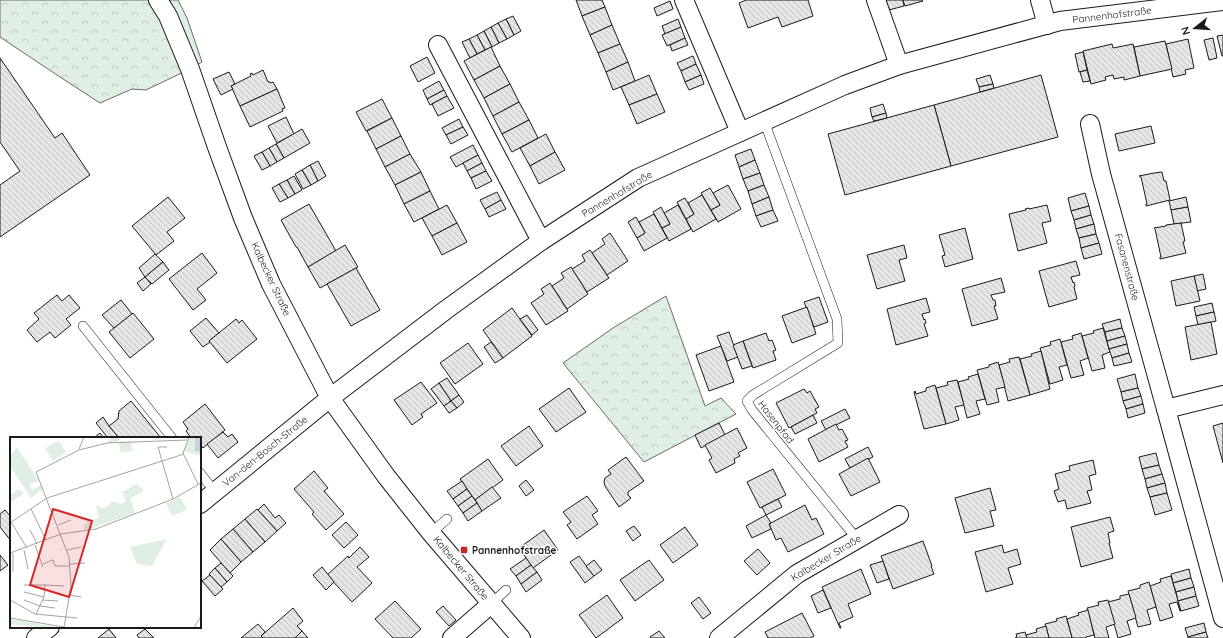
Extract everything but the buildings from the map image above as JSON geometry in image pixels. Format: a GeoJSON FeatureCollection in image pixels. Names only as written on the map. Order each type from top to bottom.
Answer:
{"type":"FeatureCollection","features":[{"type":"Feature","properties":{"kind":"street","name":"Kalbecker Straße"},"geometry":{"type":"LineString","coordinates":[[158,0],[168,16],[190,69],[238,203],[271,284],[330,398],[386,476],[431,533],[521,638]]}},
{"type":"Feature","properties":{"kind":"street"},"geometry":{"type":"LineString","coordinates":[[684,0],[740,132]]}},
{"type":"Feature","properties":{"kind":"street"},"geometry":{"type":"LineString","coordinates":[[876,0],[899,65]]}},
{"type":"Feature","properties":{"kind":"street"},"geometry":{"type":"LineString","coordinates":[[1040,0],[1047,25]]}},
{"type":"Feature","properties":{"kind":"street","name":"Pannenhofstraße"},"geometry":{"type":"LineString","coordinates":[[330,398],[447,309],[541,241],[638,178],[764,121],[846,85],[899,65],[1060,21],[1200,2],[1223,1]]}},
{"type":"Feature","properties":{"kind":"street"},"geometry":{"type":"LineString","coordinates":[[438,45],[541,241]]}},
{"type":"Feature","properties":{"kind":"street","name":"Fasanenstraße"},"geometry":{"type":"LineString","coordinates":[[1090,124],[1101,174],[1223,618]]}},
{"type":"Feature","properties":{"kind":"street"},"geometry":{"type":"LineString","coordinates":[[1166,409],[1223,395]]}},
{"type":"Feature","properties":{"kind":"street","name":"Van-den-Bosch-Straße"},"geometry":{"type":"LineString","coordinates":[[201,503],[330,398]]}},
{"type":"Feature","properties":{"kind":"street","name":"Kalbecker Straße"},"geometry":{"type":"LineString","coordinates":[[719,638],[797,574],[899,515]]}},
{"type":"Feature","properties":{"kind":"street"},"geometry":{"type":"LineString","coordinates":[[452,638],[491,604]]}},
{"type":"Feature","properties":{"kind":"street"},"geometry":{"type":"LineString","coordinates":[[36,638],[49,628]]}},
{"type":"Feature","properties":{"kind":"lane","name":"Hasenpfad"},"geometry":{"type":"LineString","coordinates":[[764,121],[837,319],[838,343],[753,395],[747,401],[752,410],[857,539]]}},
{"type":"Feature","properties":{"kind":"lane"},"geometry":{"type":"LineString","coordinates":[[83,326],[171,437]]}},
{"type":"Feature","properties":{"kind":"lane"},"geometry":{"type":"LineString","coordinates":[[201,474],[215,492]]}},
{"type":"Feature","properties":{"kind":"lane","name":"Kalbecker Straße"},"geometry":{"type":"LineString","coordinates":[[431,533],[447,519]]}},
{"type":"Feature","properties":{"kind":"lane","name":"Kalbecker Straße"},"geometry":{"type":"LineString","coordinates":[[491,604],[506,590]]}},
{"type":"Feature","properties":{"kind":"green space"},"geometry":{"type":"Polygon","coordinates":[[[0,0],[158,0],[190,69],[146,90],[132,89],[100,103],[0,37],[0,0]]]}},
{"type":"Feature","properties":{"kind":"green space"},"geometry":{"type":"Polygon","coordinates":[[[158,0],[178,0],[187,18],[202,62],[190,69],[158,0]]]}},
{"type":"Feature","properties":{"kind":"green space"},"geometry":{"type":"Polygon","coordinates":[[[666,296],[705,406],[721,398],[736,414],[644,462],[563,363],[613,328],[666,296]]]}},
{"type":"Feature","properties":{"kind":"place","name":"Pannenhofstraße"},"geometry":{"type":"Point","coordinates":[464,550]}}]}
